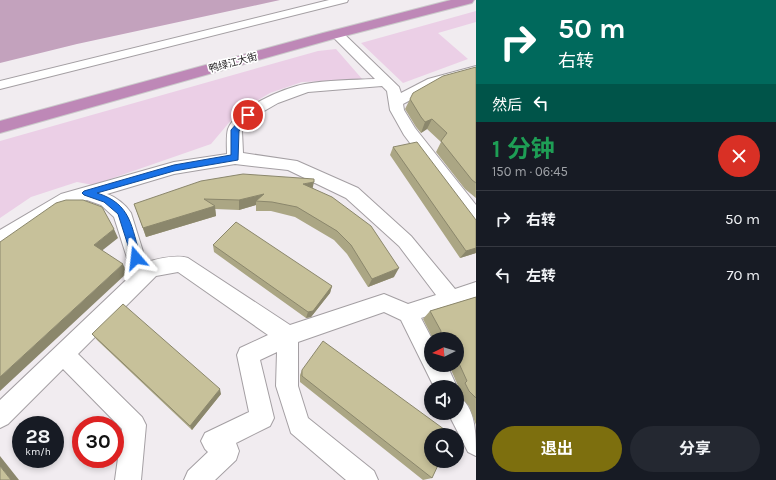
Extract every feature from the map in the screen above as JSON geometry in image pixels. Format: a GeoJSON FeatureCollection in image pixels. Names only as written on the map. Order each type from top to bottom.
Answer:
{"type":"FeatureCollection","features":[{"type":"Feature","properties":{"kind":"highway","name":"鸭绿江大街"},"geometry":{"type":"LineString","coordinates":[[0,127],[337,34],[467,0]]}},
{"type":"Feature","properties":{"kind":"street"},"geometry":{"type":"LineString","coordinates":[[0,85],[97,63],[240,25],[343,0]]}},
{"type":"Feature","properties":{"kind":"street"},"geometry":{"type":"LineString","coordinates":[[337,34],[394,90],[397,110],[409,131],[476,218]]}},
{"type":"Feature","properties":{"kind":"street"},"geometry":{"type":"LineString","coordinates":[[396,102],[433,82],[476,70]]}},
{"type":"Feature","properties":{"kind":"street"},"geometry":{"type":"LineString","coordinates":[[235,158],[235,130],[248,115],[274,100],[306,88],[385,82]]}},
{"type":"Feature","properties":{"kind":"street"},"geometry":{"type":"LineString","coordinates":[[0,240],[10,232],[67,199],[174,168],[235,158],[291,165],[352,193],[405,241],[451,299]]}},
{"type":"Feature","properties":{"kind":"street"},"geometry":{"type":"LineString","coordinates":[[87,193],[107,200],[122,213],[136,258]]}},
{"type":"Feature","properties":{"kind":"street"},"geometry":{"type":"LineString","coordinates":[[0,416],[151,269],[181,264],[288,336]]}},
{"type":"Feature","properties":{"kind":"street"},"geometry":{"type":"LineString","coordinates":[[408,313],[476,291]]}},
{"type":"Feature","properties":{"kind":"street"},"geometry":{"type":"LineString","coordinates":[[197,480],[227,451],[213,440],[262,418],[248,355],[288,336],[384,303],[408,313],[424,344]]}},
{"type":"Feature","properties":{"kind":"street"},"geometry":{"type":"LineString","coordinates":[[288,336],[288,386],[299,425],[365,480]]}},
{"type":"Feature","properties":{"kind":"street"},"geometry":{"type":"LineString","coordinates":[[63,354],[134,425],[128,480]]}},
{"type":"Feature","properties":{"kind":"street"},"geometry":{"type":"LineString","coordinates":[[464,420],[476,444]]}},
{"type":"Feature","properties":{"kind":"shaded area"},"geometry":{"type":"Polygon","coordinates":[[[0,0],[280,0],[77,44],[0,63],[0,0]]]}},
{"type":"Feature","properties":{"kind":"shaded area"},"geometry":{"type":"Polygon","coordinates":[[[476,11],[476,22],[438,33],[468,59],[403,83],[361,43],[476,11]]]}},
{"type":"Feature","properties":{"kind":"shaded area"},"geometry":{"type":"Polygon","coordinates":[[[336,49],[363,80],[302,82],[270,93],[238,112],[211,144],[93,185],[77,182],[31,197],[0,218],[0,141],[318,51],[336,49]]]}},
{"type":"Feature","properties":{"kind":"building"},"geometry":{"type":"Polygon","coordinates":[[[476,67],[476,183],[441,141],[447,133],[432,119],[425,122],[410,99],[413,93],[443,76],[476,67]]]}},
{"type":"Feature","properties":{"kind":"building"},"geometry":{"type":"Polygon","coordinates":[[[417,142],[476,220],[476,248],[466,251],[393,147],[417,142]]]}},
{"type":"Feature","properties":{"kind":"building"},"geometry":{"type":"Polygon","coordinates":[[[243,174],[314,179],[314,182],[303,184],[332,197],[371,226],[399,268],[372,279],[351,245],[337,231],[297,207],[272,202],[256,201],[264,194],[239,200],[204,199],[215,206],[143,228],[134,204],[201,181],[243,174]]]}},
{"type":"Feature","properties":{"kind":"building"},"geometry":{"type":"Polygon","coordinates":[[[66,200],[83,200],[102,207],[114,229],[94,245],[123,264],[0,377],[0,242],[56,203],[66,200]]]}},
{"type":"Feature","properties":{"kind":"building"},"geometry":{"type":"Polygon","coordinates":[[[236,222],[332,286],[313,311],[308,312],[213,245],[236,222]]]}},
{"type":"Feature","properties":{"kind":"building"},"geometry":{"type":"Polygon","coordinates":[[[476,297],[476,398],[469,391],[465,383],[467,381],[463,372],[464,332],[441,332],[430,311],[476,297]]]}},
{"type":"Feature","properties":{"kind":"building"},"geometry":{"type":"Polygon","coordinates":[[[123,304],[220,389],[190,426],[92,334],[123,304]]]}},
{"type":"Feature","properties":{"kind":"building"},"geometry":{"type":"Polygon","coordinates":[[[323,341],[424,415],[424,420],[431,420],[442,428],[424,428],[424,468],[437,468],[432,478],[302,376],[302,370],[323,341]]]}},
{"type":"Feature","properties":{"kind":"building"},"geometry":{"type":"Polygon","coordinates":[[[0,466],[11,480],[0,480],[0,466]]]}},
{"type":"Feature","properties":{"kind":"route"},"geometry":{"type":"LineString","coordinates":[[136,258],[122,213],[107,200],[87,193],[174,168],[235,158],[235,130],[248,115]]}}]}
